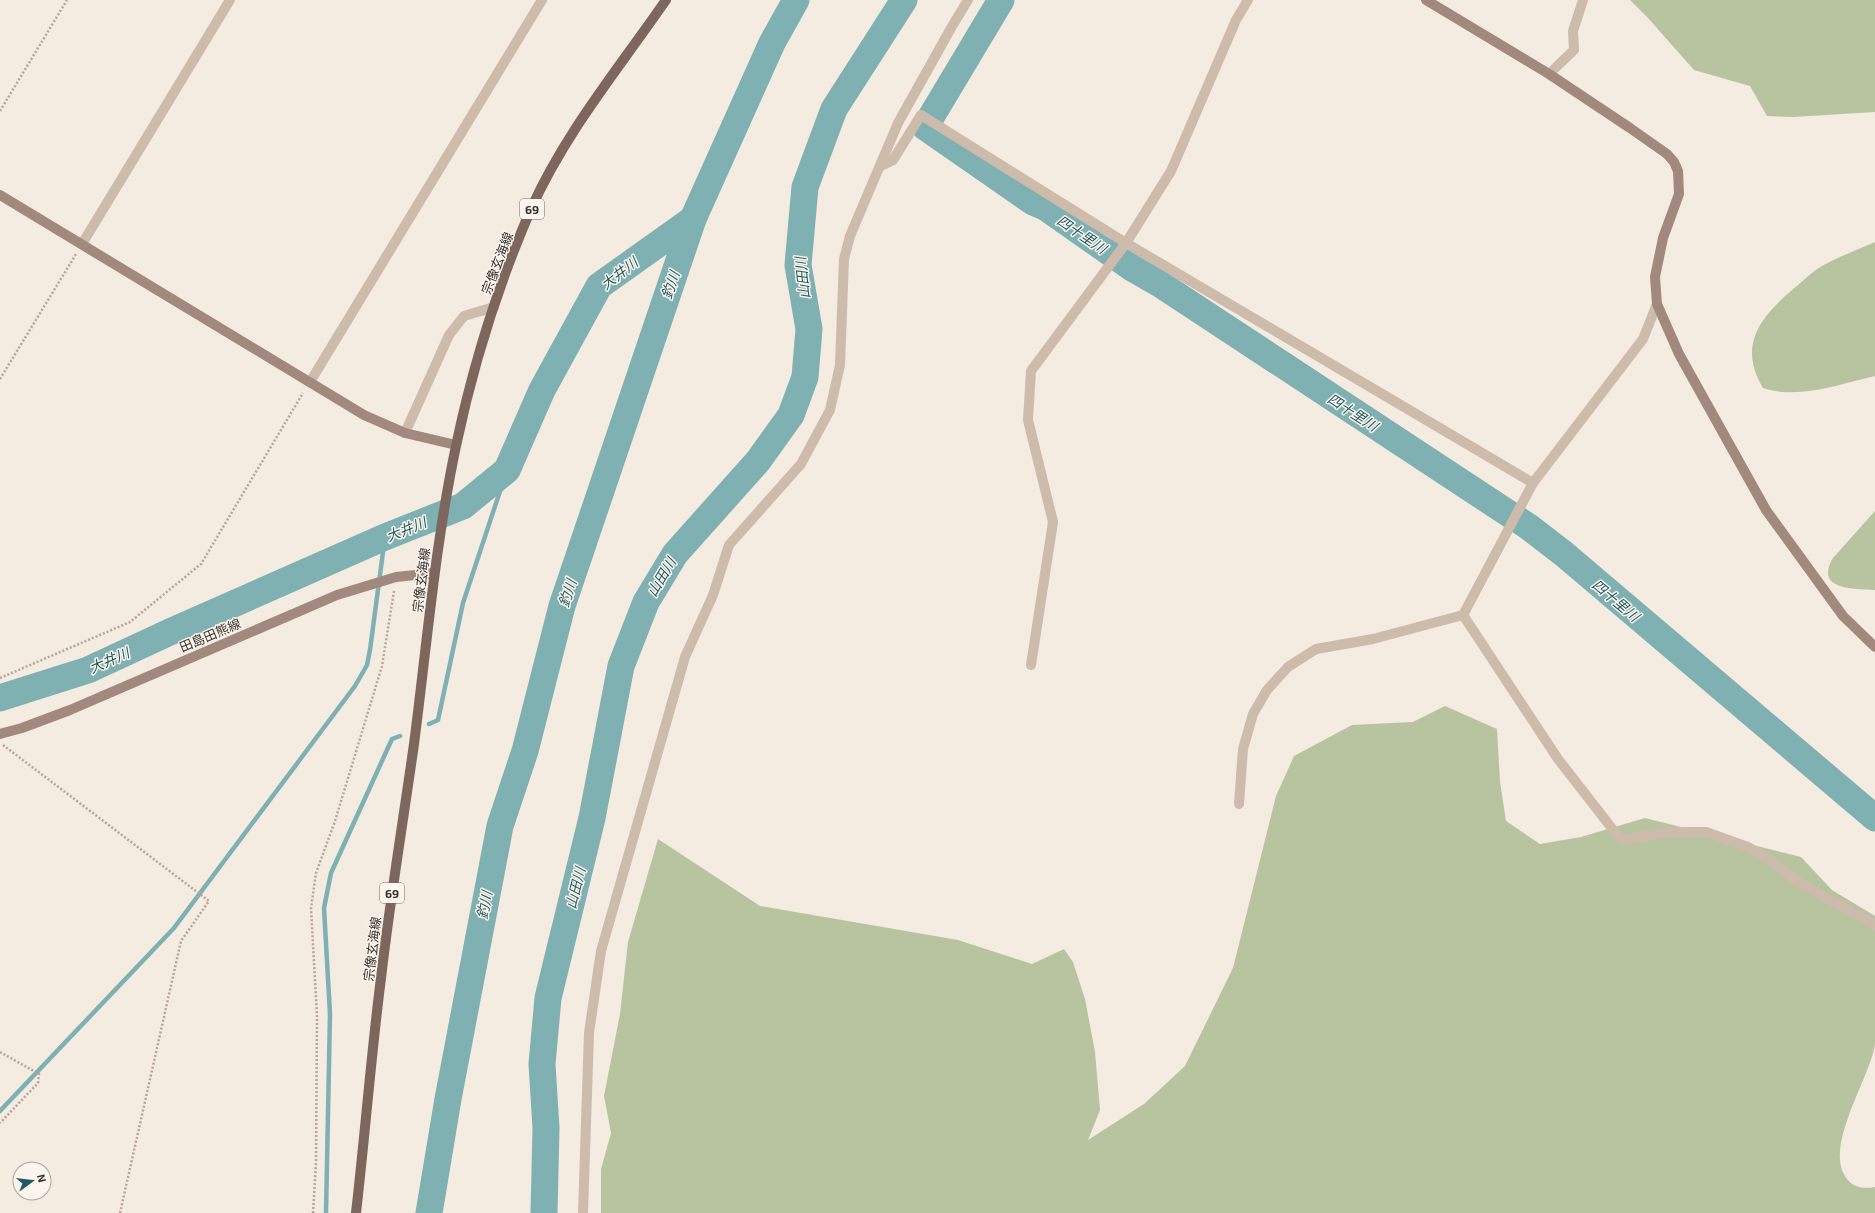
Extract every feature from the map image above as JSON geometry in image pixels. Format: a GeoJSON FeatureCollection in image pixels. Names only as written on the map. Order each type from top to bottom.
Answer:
{"type":"FeatureCollection","features":[{"type":"Feature","properties":{"kind":"main road","name":"宗像玄海線"},"geometry":{"type":"LineString","coordinates":[[356,1213],[380,980],[413,745],[434,573],[456,445],[484,338],[494,307],[511,259],[548,174],[568,139],[666,0]]}},
{"type":"Feature","properties":{"kind":"street"},"geometry":{"type":"LineString","coordinates":[[82,244],[230,0]]}},
{"type":"Feature","properties":{"kind":"street"},"geometry":{"type":"LineString","coordinates":[[310,382],[542,0]]}},
{"type":"Feature","properties":{"kind":"street"},"geometry":{"type":"LineString","coordinates":[[583,1213],[588,1033],[601,951],[685,657],[713,595],[728,545],[801,464],[830,410],[840,366],[844,259],[850,236],[898,123],[968,0]]}},
{"type":"Feature","properties":{"kind":"street"},"geometry":{"type":"LineString","coordinates":[[1031,665],[1053,522],[1028,420],[1031,371],[1126,243],[1171,172],[1236,20],[1248,0]]}},
{"type":"Feature","properties":{"kind":"street"},"geometry":{"type":"LineString","coordinates":[[1426,0],[1549,74],[1667,154],[1674,162],[1678,171],[1679,194],[1663,238],[1654,277],[1657,304],[1680,354],[1766,510],[1842,616],[1875,647]]}},
{"type":"Feature","properties":{"kind":"street"},"geometry":{"type":"LineString","coordinates":[[1549,74],[1574,50],[1573,31],[1583,0]]}},
{"type":"Feature","properties":{"kind":"street"},"geometry":{"type":"LineString","coordinates":[[881,166],[893,160],[921,115],[1126,243],[1533,483]]}},
{"type":"Feature","properties":{"kind":"street"},"geometry":{"type":"LineString","coordinates":[[0,195],[364,415],[405,433],[456,445]]}},
{"type":"Feature","properties":{"kind":"street"},"geometry":{"type":"LineString","coordinates":[[1239,804],[1243,749],[1253,714],[1267,690],[1288,667],[1316,649],[1373,640],[1463,615],[1533,483],[1643,339],[1657,304]]}},
{"type":"Feature","properties":{"kind":"street"},"geometry":{"type":"LineString","coordinates":[[405,433],[449,335],[464,316],[494,307]]}},
{"type":"Feature","properties":{"kind":"street","name":"田島田熊線"},"geometry":{"type":"LineString","coordinates":[[0,734],[22,728],[70,710],[337,595],[396,577],[434,573]]}},
{"type":"Feature","properties":{"kind":"street"},"geometry":{"type":"LineString","coordinates":[[1463,615],[1558,759],[1621,840],[1671,832],[1706,832],[1748,847],[1773,862],[1798,882],[1875,925]]}},
{"type":"Feature","properties":{"kind":"path"},"geometry":{"type":"LineString","coordinates":[[0,111],[67,0]]}},
{"type":"Feature","properties":{"kind":"path"},"geometry":{"type":"LineString","coordinates":[[0,379],[82,244]]}},
{"type":"Feature","properties":{"kind":"path"},"geometry":{"type":"LineString","coordinates":[[0,678],[130,622],[201,564],[310,382]]}},
{"type":"Feature","properties":{"kind":"path"},"geometry":{"type":"LineString","coordinates":[[313,1213],[316,1162],[316,1016],[311,908],[316,874],[382,666],[396,577]]}},
{"type":"Feature","properties":{"kind":"path"},"geometry":{"type":"LineString","coordinates":[[0,743],[209,901],[181,941],[120,1213]]}},
{"type":"Feature","properties":{"kind":"path"},"geometry":{"type":"LineString","coordinates":[[0,1052],[39,1074],[38,1083],[0,1124]]}},
{"type":"Feature","properties":{"kind":"green space"},"geometry":{"type":"Polygon","coordinates":[[[1630,0],[1875,0],[1875,112],[1793,117],[1767,116],[1750,86],[1694,70],[1630,0]]]}},
{"type":"Feature","properties":{"kind":"green space"},"geometry":{"type":"Polygon","coordinates":[[[1875,242],[1875,376],[1805,392],[1777,391],[1763,388],[1755,372],[1752,357],[1753,343],[1757,330],[1764,318],[1785,296],[1815,270],[1875,242]]]}},
{"type":"Feature","properties":{"kind":"green space"},"geometry":{"type":"Polygon","coordinates":[[[1875,511],[1875,590],[1839,586],[1832,582],[1829,576],[1828,569],[1833,558],[1875,511]]]}},
{"type":"Feature","properties":{"kind":"green space"},"geometry":{"type":"Polygon","coordinates":[[[1445,706],[1497,729],[1500,782],[1506,821],[1540,844],[1581,837],[1645,818],[1801,857],[1832,890],[1875,916],[1875,1044],[1865,1076],[1850,1113],[1840,1150],[1841,1166],[1847,1179],[1856,1186],[1867,1188],[1875,1187],[1875,1213],[601,1213],[601,1169],[611,1133],[604,1096],[620,1014],[628,942],[658,839],[760,906],[958,940],[1032,964],[1064,949],[1073,962],[1085,999],[1095,1052],[1100,1110],[1088,1140],[1144,1104],[1185,1066],[1233,968],[1276,796],[1294,756],[1352,725],[1413,722],[1445,706]]]}},
{"type":"Feature","properties":{"kind":"waterway","name":"釣川"},"geometry":{"type":"LineString","coordinates":[[429,1213],[448,1099],[500,826],[525,751],[562,606],[693,219],[772,43],[796,0]]}},
{"type":"Feature","properties":{"kind":"waterway","name":"山田川"},"geometry":{"type":"LineString","coordinates":[[544,1213],[546,1128],[542,1064],[548,998],[592,818],[621,666],[646,602],[675,554],[758,461],[791,415],[805,377],[809,329],[798,265],[805,187],[834,109],[904,0]]}},
{"type":"Feature","properties":{"kind":"waterway","name":"四十里川"},"geometry":{"type":"LineString","coordinates":[[1001,0],[925,127],[1033,202],[1045,207],[1132,268],[1160,284],[1529,527],[1564,554],[1875,818]]}},
{"type":"Feature","properties":{"kind":"waterway","name":"大井川"},"geometry":{"type":"LineString","coordinates":[[0,698],[88,670],[172,631],[385,537],[463,506],[507,470],[542,390],[599,286],[693,219]]}},
{"type":"Feature","properties":{"kind":"waterway"},"geometry":{"type":"LineString","coordinates":[[429,724],[438,720],[463,603],[507,470]]}},
{"type":"Feature","properties":{"kind":"waterway"},"geometry":{"type":"LineString","coordinates":[[0,1111],[174,928],[355,686],[367,665],[385,537]]}},
{"type":"Feature","properties":{"kind":"waterway"},"geometry":{"type":"LineString","coordinates":[[326,1213],[330,1014],[324,908],[331,873],[392,739],[400,736]]}}]}
